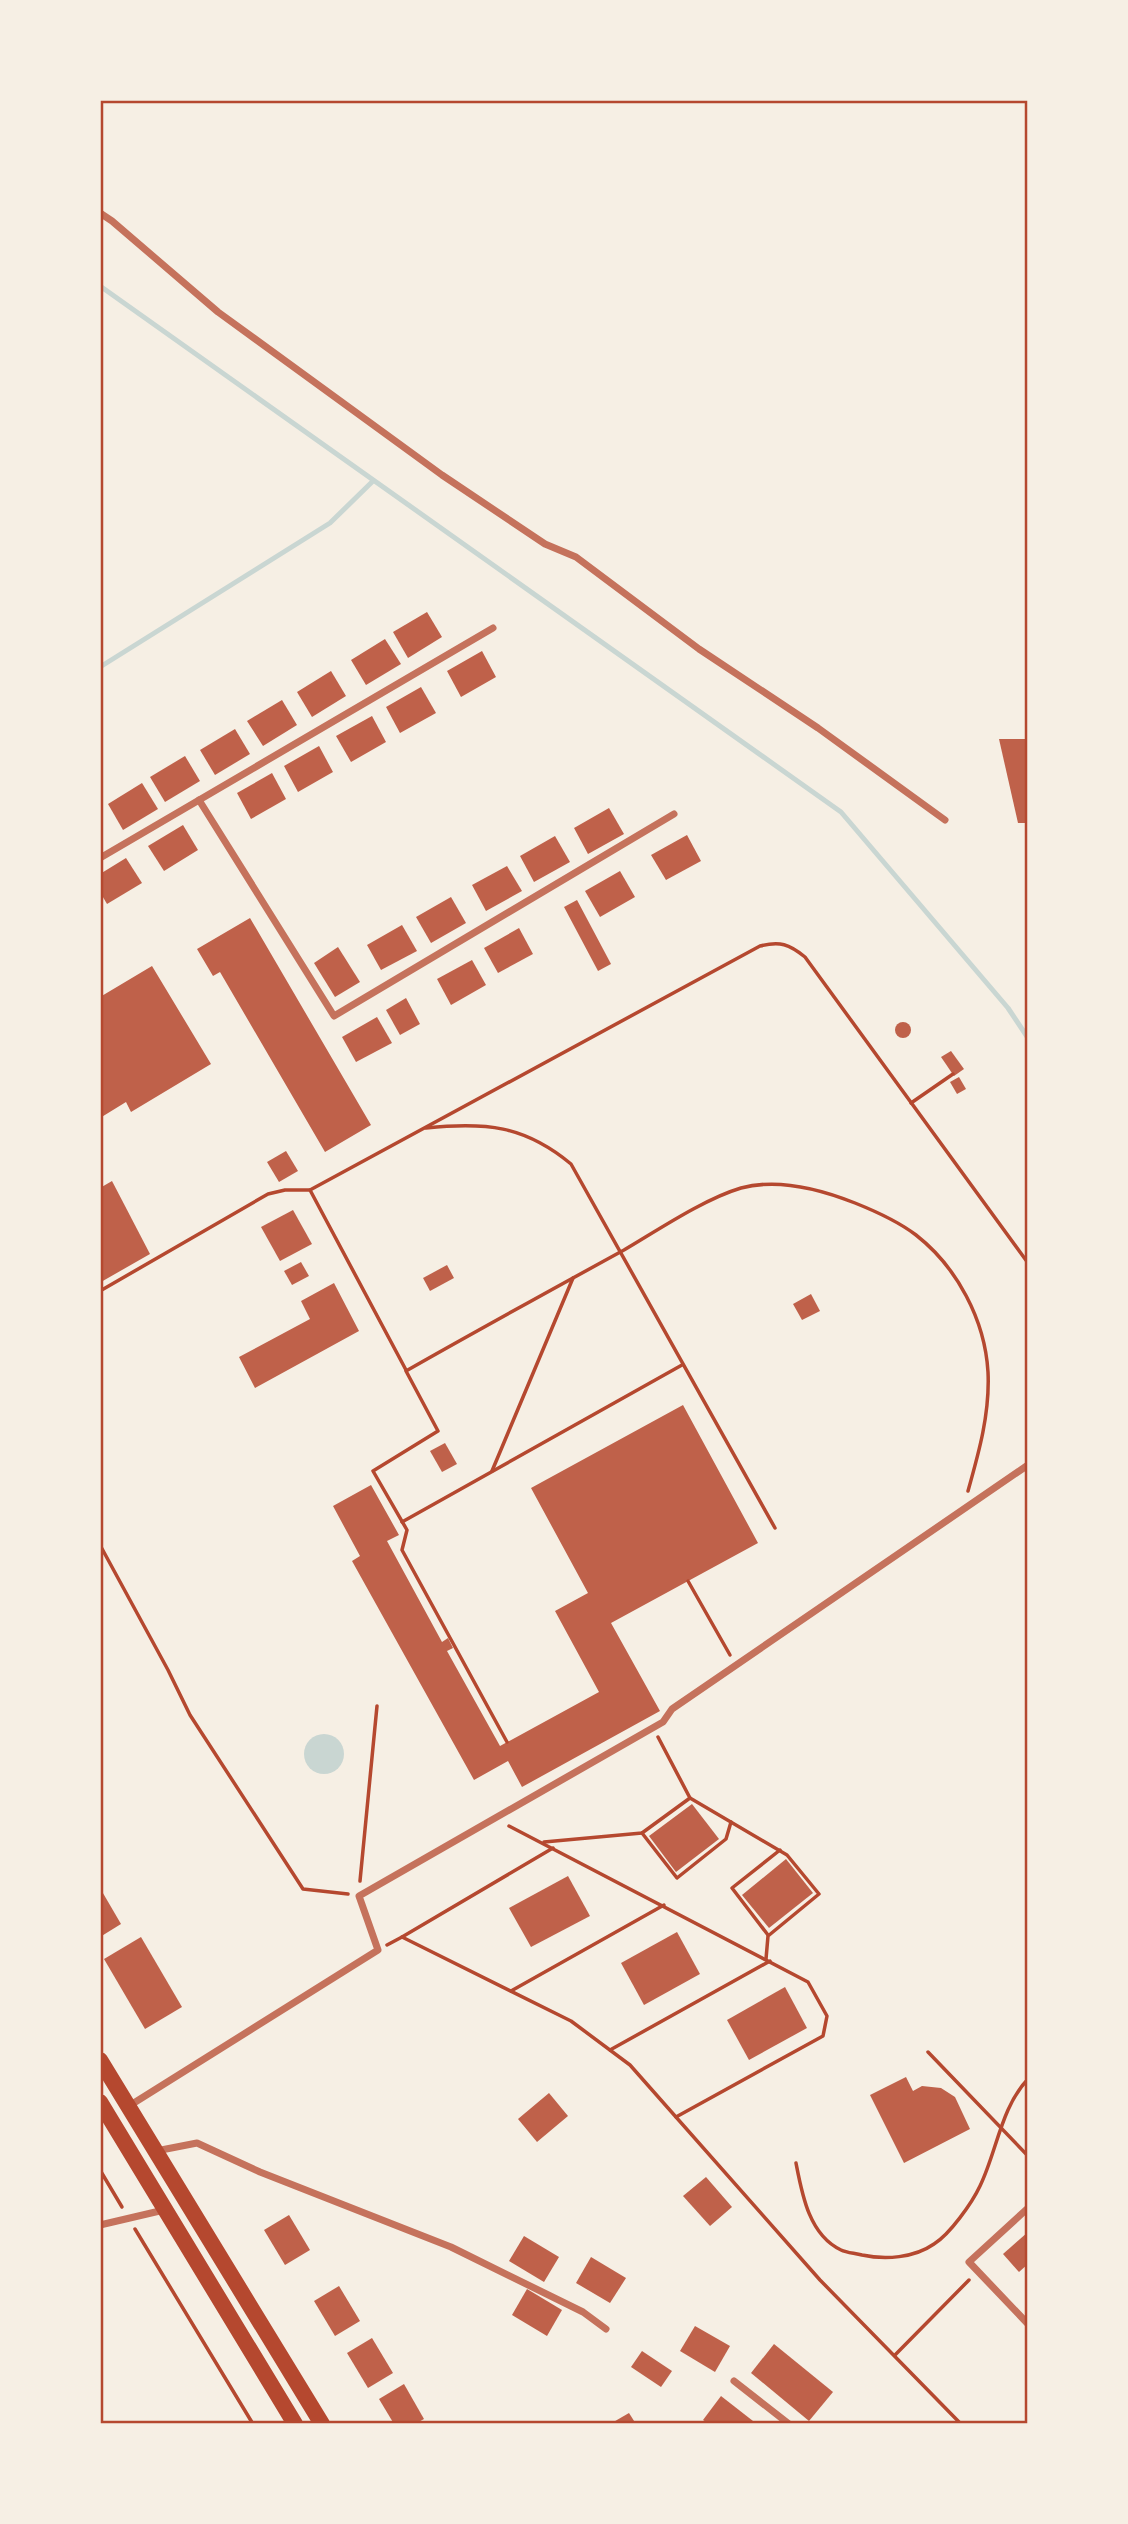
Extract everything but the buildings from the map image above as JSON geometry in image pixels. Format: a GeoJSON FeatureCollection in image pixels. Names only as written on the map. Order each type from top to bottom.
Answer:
{"type":"FeatureCollection","features":[{"type":"Feature","properties":{"kind":"highway"},"geometry":{"type":"LineString","coordinates":[[100,2060],[318,2423]]}},
{"type":"Feature","properties":{"kind":"highway"},"geometry":{"type":"LineString","coordinates":[[100,2102],[295,2424]]}},
{"type":"Feature","properties":{"kind":"street"},"geometry":{"type":"LineString","coordinates":[[100,213],[113,220],[218,312],[431,467],[545,544],[576,557],[699,649],[818,728],[945,820]]}},
{"type":"Feature","properties":{"kind":"street"},"geometry":{"type":"LineString","coordinates":[[100,858],[494,628]]}},
{"type":"Feature","properties":{"kind":"street"},"geometry":{"type":"LineString","coordinates":[[199,800],[334,1016],[674,814]]}},
{"type":"Feature","properties":{"kind":"street"},"geometry":{"type":"LineString","coordinates":[[128,2107],[378,1950],[359,1896],[663,1722],[672,1709],[1028,1465]]}},
{"type":"Feature","properties":{"kind":"street"},"geometry":{"type":"LineString","coordinates":[[155,2152],[197,2143],[260,2172],[451,2247],[583,2312],[606,2329]]}},
{"type":"Feature","properties":{"kind":"street"},"geometry":{"type":"LineString","coordinates":[[1028,2208],[969,2262],[1028,2324]]}},
{"type":"Feature","properties":{"kind":"street"},"geometry":{"type":"LineString","coordinates":[[100,2225],[166,2210]]}},
{"type":"Feature","properties":{"kind":"street"},"geometry":{"type":"LineString","coordinates":[[734,2381],[789,2424]]}},
{"type":"Feature","properties":{"kind":"path"},"geometry":{"type":"LineString","coordinates":[[100,1291],[268,1194],[285,1190],[310,1190],[760,946],[774,942],[791,946],[805,957],[1028,1263]]}},
{"type":"Feature","properties":{"kind":"path"},"geometry":{"type":"LineString","coordinates":[[911,1103],[953,1074]]}},
{"type":"Feature","properties":{"kind":"path"},"geometry":{"type":"LineString","coordinates":[[424,1128],[464,1124],[497,1126],[526,1135],[552,1149],[571,1164],[775,1528]]}},
{"type":"Feature","properties":{"kind":"path"},"geometry":{"type":"LineString","coordinates":[[406,1371],[574,1276],[742,1188],[774,1184],[838,1196],[915,1234],[941,1260],[967,1294],[983,1336],[988,1372],[987,1407],[981,1442],[962,1510]]}},
{"type":"Feature","properties":{"kind":"path"},"geometry":{"type":"LineString","coordinates":[[310,1190],[438,1431],[373,1471],[407,1530],[402,1550],[507,1742]]}},
{"type":"Feature","properties":{"kind":"path"},"geometry":{"type":"LineString","coordinates":[[492,1472],[574,1276]]}},
{"type":"Feature","properties":{"kind":"path"},"geometry":{"type":"LineString","coordinates":[[402,1522],[682,1365]]}},
{"type":"Feature","properties":{"kind":"path"},"geometry":{"type":"LineString","coordinates":[[100,1545],[190,1715],[303,1889],[359,1896],[377,1706]]}},
{"type":"Feature","properties":{"kind":"path"},"geometry":{"type":"LineString","coordinates":[[688,1581],[736,1666]]}},
{"type":"Feature","properties":{"kind":"path"},"geometry":{"type":"LineString","coordinates":[[653,1727],[691,1798],[788,1855],[818,1894],[768,1936]]}},
{"type":"Feature","properties":{"kind":"path"},"geometry":{"type":"LineString","coordinates":[[542,1842],[642,1833],[691,1798]]}},
{"type":"Feature","properties":{"kind":"path"},"geometry":{"type":"LineString","coordinates":[[495,1818],[808,1982],[827,2016],[823,2036],[676,2117]]}},
{"type":"Feature","properties":{"kind":"path"},"geometry":{"type":"LineString","coordinates":[[642,1833],[677,1878],[726,1839],[731,1822]]}},
{"type":"Feature","properties":{"kind":"path"},"geometry":{"type":"LineString","coordinates":[[378,1950],[553,1848]]}},
{"type":"Feature","properties":{"kind":"path"},"geometry":{"type":"LineString","coordinates":[[768,1960],[768,1936],[732,1888],[779,1850]]}},
{"type":"Feature","properties":{"kind":"path"},"geometry":{"type":"LineString","coordinates":[[511,1991],[664,1905]]}},
{"type":"Feature","properties":{"kind":"path"},"geometry":{"type":"LineString","coordinates":[[402,1937],[571,2021],[630,2065],[820,2280],[961,2424]]}},
{"type":"Feature","properties":{"kind":"path"},"geometry":{"type":"LineString","coordinates":[[610,2050],[768,1960]]}},
{"type":"Feature","properties":{"kind":"path"},"geometry":{"type":"LineString","coordinates":[[928,2052],[1028,2156]]}},
{"type":"Feature","properties":{"kind":"path"},"geometry":{"type":"LineString","coordinates":[[796,2163],[804,2203],[817,2230],[841,2250],[878,2258],[907,2255],[934,2244],[958,2218],[980,2186],[1016,2091],[1028,2079]]}},
{"type":"Feature","properties":{"kind":"path"},"geometry":{"type":"LineString","coordinates":[[100,2170],[253,2424]]}},
{"type":"Feature","properties":{"kind":"path"},"geometry":{"type":"LineString","coordinates":[[895,2356],[977,2271]]}},
{"type":"Feature","properties":{"kind":"shaded area"},"geometry":{"type":"Polygon","coordinates":[[[324,1734],[338,1740],[344,1754],[338,1768],[324,1774],[310,1768],[304,1754],[310,1740],[324,1734]]]}},
{"type":"Feature","properties":{"kind":"waterway"},"geometry":{"type":"LineString","coordinates":[[100,286],[841,812],[1008,1008],[1028,1038]]}},
{"type":"Feature","properties":{"kind":"waterway"},"geometry":{"type":"LineString","coordinates":[[100,667],[330,523],[373,481]]}}]}
